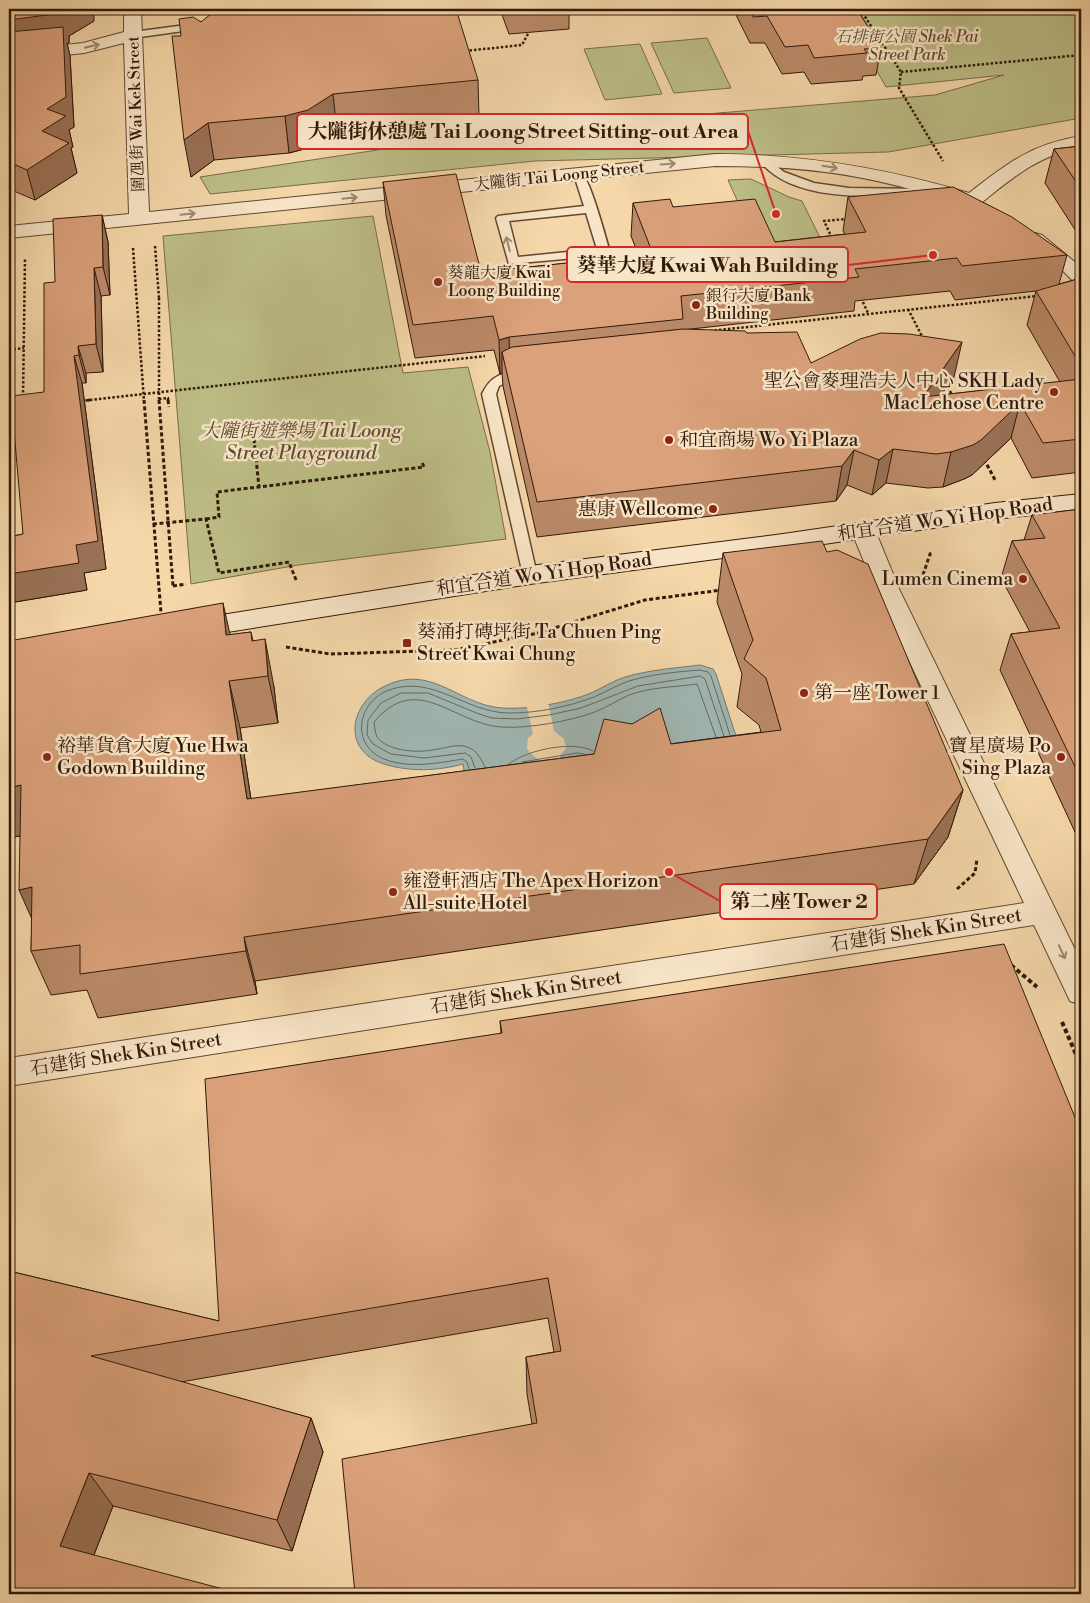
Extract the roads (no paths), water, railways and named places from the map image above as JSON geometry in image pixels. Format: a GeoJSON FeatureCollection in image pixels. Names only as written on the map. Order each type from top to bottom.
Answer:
{"type":"FeatureCollection","features":[{"type":"Feature","properties":{"kind":"street","name":"圍乪街 Wai Kek Street"},"geometry":{"type":"LineString","coordinates":[[132,9],[139,218]]}},
{"type":"Feature","properties":{"kind":"street"},"geometry":{"type":"LineString","coordinates":[[9,56],[84,48],[133,35]]}},
{"type":"Feature","properties":{"kind":"street"},"geometry":{"type":"LineString","coordinates":[[973,200],[1029,156],[1050,148],[1081,142]]}},
{"type":"Feature","properties":{"kind":"street","name":"大隴街 Tai Loong Street"},"geometry":{"type":"LineString","coordinates":[[9,232],[580,174],[649,165],[715,160],[766,161],[842,169],[973,200],[990,210]]}},
{"type":"Feature","properties":{"kind":"street"},"geometry":{"type":"LineString","coordinates":[[1020,228],[1063,260],[1081,278]]}},
{"type":"Feature","properties":{"kind":"street","name":"和宜合道 Wo Yi Hop Road"},"geometry":{"type":"LineString","coordinates":[[163,625],[1008,510],[1081,502]]}},
{"type":"Feature","properties":{"kind":"street"},"geometry":{"type":"LineString","coordinates":[[863,530],[888,591],[1081,992]]}},
{"type":"Feature","properties":{"kind":"street","name":"石建街 Shek Kin Street"},"geometry":{"type":"LineString","coordinates":[[9,1072],[1044,912]]}},
{"type":"Feature","properties":{"kind":"lane"},"geometry":{"type":"LineString","coordinates":[[133,35],[203,29]]}},
{"type":"Feature","properties":{"kind":"lane"},"geometry":{"type":"LineString","coordinates":[[580,174],[592,209],[604,252],[513,261],[502,218],[592,209]]}},
{"type":"Feature","properties":{"kind":"lane"},"geometry":{"type":"LineString","coordinates":[[530,575],[488,394],[494,383],[510,376],[537,374]]}},
{"type":"Feature","properties":{"kind":"water"},"geometry":{"type":"Polygon","coordinates":[[[700,665],[713,669],[716,674],[744,761],[466,782],[463,764],[423,770],[394,767],[371,758],[361,749],[356,739],[355,727],[357,716],[363,705],[383,687],[400,681],[416,679],[430,682],[486,705],[502,708],[523,708],[559,703],[581,697],[634,675],[662,669],[700,665]]]}},
{"type":"Feature","properties":{"kind":"place","name":"大隴街休憩處 Tai Loong Street Sitting-out Area"},"geometry":{"type":"Point","coordinates":[776,214]}},
{"type":"Feature","properties":{"kind":"place","name":"葵華大廈 Kwai Wah Building"},"geometry":{"type":"Point","coordinates":[933,255]}},
{"type":"Feature","properties":{"kind":"place","name":"葵龍大廈 Kwai Loong Building"},"geometry":{"type":"Point","coordinates":[438,282]}},
{"type":"Feature","properties":{"kind":"place","name":"銀行大廈 Bank Building"},"geometry":{"type":"Point","coordinates":[696,305]}},
{"type":"Feature","properties":{"kind":"place","name":"聖公會麥理浩夫人中心 SKH Lady MacLehose Centre"},"geometry":{"type":"Point","coordinates":[1054,392]}},
{"type":"Feature","properties":{"kind":"place","name":"和宜商場 Wo Yi Plaza"},"geometry":{"type":"Point","coordinates":[669,440]}},
{"type":"Feature","properties":{"kind":"place","name":"惠康 Wellcome"},"geometry":{"type":"Point","coordinates":[713,509]}},
{"type":"Feature","properties":{"kind":"place","name":"Lumen Cinema"},"geometry":{"type":"Point","coordinates":[1023,579]}},
{"type":"Feature","properties":{"kind":"place","name":"葵涌打磚坪街 Ta Chuen Ping Street Kwai Chung"},"geometry":{"type":"Point","coordinates":[407,643]}},
{"type":"Feature","properties":{"kind":"place","name":"第一座 Tower 1"},"geometry":{"type":"Point","coordinates":[804,693]}},
{"type":"Feature","properties":{"kind":"place","name":"裕華貨倉大廈 Yue Hwa Godown Building"},"geometry":{"type":"Point","coordinates":[47,757]}},
{"type":"Feature","properties":{"kind":"place","name":"寶星廣場 Po Sing Plaza"},"geometry":{"type":"Point","coordinates":[1061,757]}},
{"type":"Feature","properties":{"kind":"place","name":"第二座 Tower 2"},"geometry":{"type":"Point","coordinates":[669,872]}},
{"type":"Feature","properties":{"kind":"place","name":"雍澄軒酒店 The Apex Horizon All-suite Hotel"},"geometry":{"type":"Point","coordinates":[393,892]}},
{"type":"Feature","properties":{"kind":"park label","name":"石排街公園 Shek Pai Street Park"},"geometry":{"type":"Point","coordinates":[907,46]}},
{"type":"Feature","properties":{"kind":"park label","name":"大隴街遊樂場 Tai Loong Street Playground"},"geometry":{"type":"Point","coordinates":[301,442]}}]}
